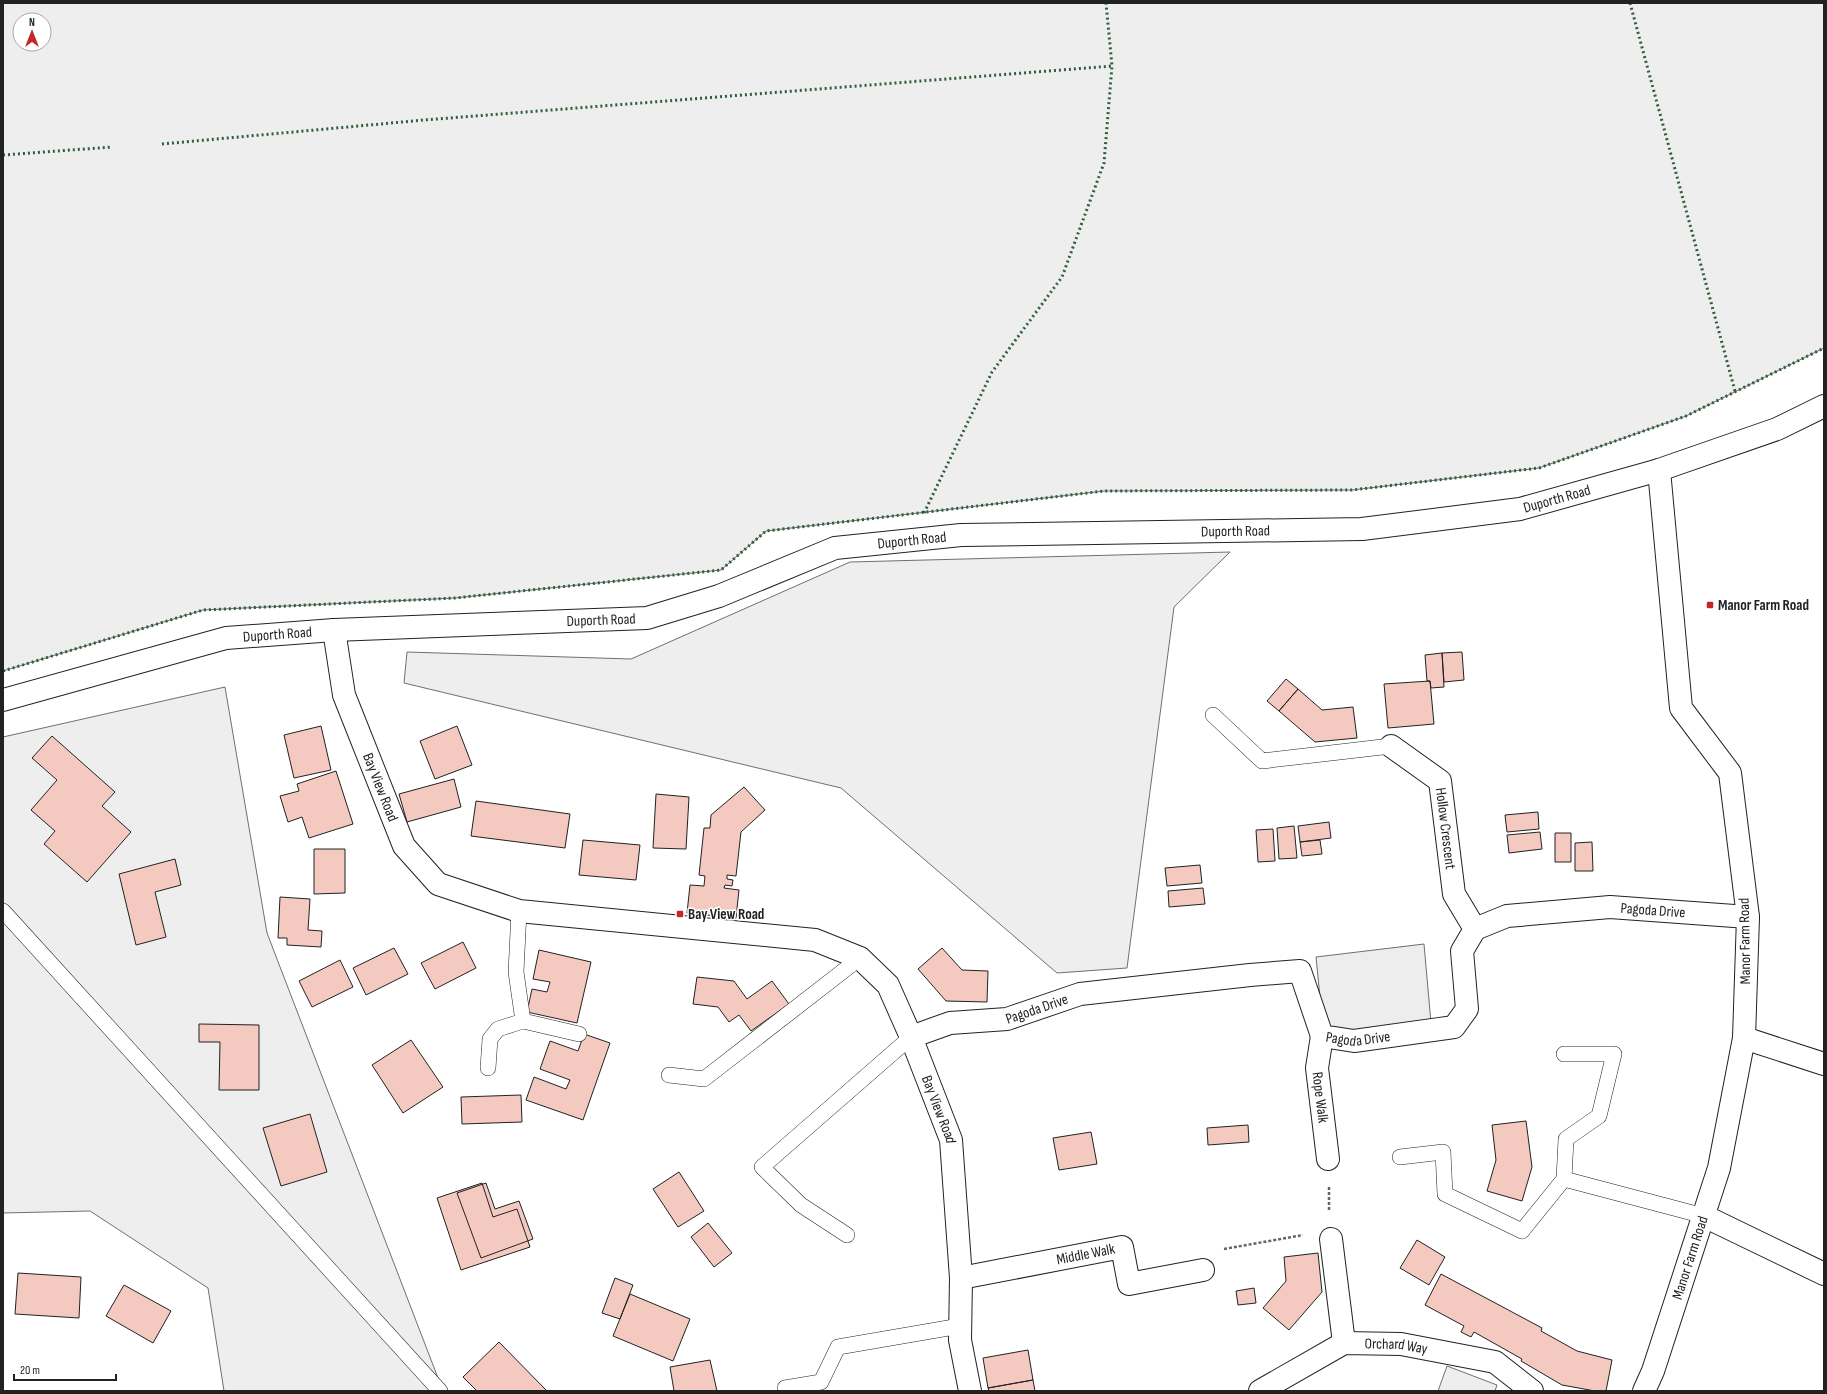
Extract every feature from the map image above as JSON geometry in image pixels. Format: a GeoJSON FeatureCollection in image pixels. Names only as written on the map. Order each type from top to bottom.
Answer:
{"type":"FeatureCollection","features":[{"type":"Feature","properties":{"kind":"street","name":"Duporth Road"},"geometry":{"type":"LineString","coordinates":[[3,700],[226,638],[334,630],[647,618],[719,596],[836,548],[961,535],[1362,529],[1520,509],[1659,470],[1777,429],[1824,406]]}},
{"type":"Feature","properties":{"kind":"street","name":"Manor Farm Road"},"geometry":{"type":"LineString","coordinates":[[1644,1391],[1653,1371],[1719,1168],[1744,1038],[1748,917],[1730,773],[1682,708],[1659,470]]}},
{"type":"Feature","properties":{"kind":"street","name":"Bay View Road"},"geometry":{"type":"LineString","coordinates":[[334,630],[344,694],[404,846],[438,884],[519,911],[815,940],[860,958],[888,985],[911,1037],[952,1140],[960,1278],[960,1340],[970,1391]]}},
{"type":"Feature","properties":{"kind":"street","name":"Hollow Crescent"},"geometry":{"type":"LineString","coordinates":[[1391,746],[1440,781],[1454,894],[1476,929]]}},
{"type":"Feature","properties":{"kind":"street","name":"Pagoda Drive"},"geometry":{"type":"LineString","coordinates":[[911,1037],[950,1023],[1007,1019],[1080,994],[1250,975],[1300,971],[1322,1036],[1354,1041],[1454,1027],[1467,1009],[1462,951],[1476,929],[1507,916],[1610,907],[1748,917]]}},
{"type":"Feature","properties":{"kind":"street","name":"Rope Walk"},"geometry":{"type":"LineString","coordinates":[[1322,1036],[1317,1068],[1328,1159]]}},
{"type":"Feature","properties":{"kind":"street"},"geometry":{"type":"LineString","coordinates":[[1744,1038],[1824,1064]]}},
{"type":"Feature","properties":{"kind":"street"},"geometry":{"type":"LineString","coordinates":[[1704,1216],[1824,1274]]}},
{"type":"Feature","properties":{"kind":"street"},"geometry":{"type":"LineString","coordinates":[[1330,1235],[1344,1343]]}},
{"type":"Feature","properties":{"kind":"street","name":"Middle Walk"},"geometry":{"type":"LineString","coordinates":[[960,1278],[1122,1247],[1129,1284],[1203,1270]]}},
{"type":"Feature","properties":{"kind":"street","name":"Orchard Way"},"geometry":{"type":"LineString","coordinates":[[1260,1391],[1344,1343],[1401,1344],[1495,1362],[1532,1391]]}},
{"type":"Feature","properties":{"kind":"lane"},"geometry":{"type":"LineString","coordinates":[[1213,715],[1262,761],[1391,746]]}},
{"type":"Feature","properties":{"kind":"lane"},"geometry":{"type":"LineString","coordinates":[[3,911],[440,1391]]}},
{"type":"Feature","properties":{"kind":"lane"},"geometry":{"type":"LineString","coordinates":[[519,911],[516,972],[523,1021]]}},
{"type":"Feature","properties":{"kind":"lane"},"geometry":{"type":"LineString","coordinates":[[669,1075],[704,1079],[860,958]]}},
{"type":"Feature","properties":{"kind":"lane"},"geometry":{"type":"LineString","coordinates":[[488,1068],[490,1040],[498,1029],[523,1021],[579,1034]]}},
{"type":"Feature","properties":{"kind":"lane"},"geometry":{"type":"LineString","coordinates":[[847,1235],[801,1206],[762,1166],[911,1037]]}},
{"type":"Feature","properties":{"kind":"lane"},"geometry":{"type":"LineString","coordinates":[[1400,1158],[1443,1152],[1446,1194],[1522,1231],[1564,1180],[1566,1139],[1599,1116],[1614,1054],[1564,1054]]}},
{"type":"Feature","properties":{"kind":"lane"},"geometry":{"type":"LineString","coordinates":[[1564,1180],[1704,1216]]}},
{"type":"Feature","properties":{"kind":"lane"},"geometry":{"type":"LineString","coordinates":[[784,1388],[821,1382],[838,1347],[960,1326]]}},
{"type":"Feature","properties":{"kind":"path"},"geometry":{"type":"LineString","coordinates":[[1203,1270],[1200,1253],[1330,1235],[1328,1159]]}},
{"type":"Feature","properties":{"kind":"shaded area"},"geometry":{"type":"Polygon","coordinates":[[[3,3],[1824,3],[1824,348],[1686,416],[1539,468],[1352,490],[1104,491],[766,531],[721,570],[455,598],[203,610],[3,671],[3,3]]]}},
{"type":"Feature","properties":{"kind":"shaded area"},"geometry":{"type":"Polygon","coordinates":[[[1230,552],[1174,607],[1127,968],[1057,973],[841,788],[404,683],[407,652],[631,659],[850,562],[1230,552]]]}},
{"type":"Feature","properties":{"kind":"shaded area"},"geometry":{"type":"Polygon","coordinates":[[[225,687],[267,933],[443,1391],[224,1391],[208,1288],[90,1211],[3,1213],[3,737],[225,687]]]}},
{"type":"Feature","properties":{"kind":"shaded area"},"geometry":{"type":"Polygon","coordinates":[[[1424,944],[1431,1023],[1340,1033],[1329,1027],[1322,1017],[1316,957],[1424,944]]]}},
{"type":"Feature","properties":{"kind":"shaded area"},"geometry":{"type":"Polygon","coordinates":[[[1447,1366],[1497,1385],[1495,1391],[1438,1391],[1447,1366]]]}},
{"type":"Feature","properties":{"kind":"building"},"geometry":{"type":"Polygon","coordinates":[[[1462,652],[1464,680],[1444,682],[1442,653],[1462,652]]]}},
{"type":"Feature","properties":{"kind":"building"},"geometry":{"type":"Polygon","coordinates":[[[1442,653],[1444,687],[1431,688],[1430,681],[1427,681],[1425,655],[1442,653]]]}},
{"type":"Feature","properties":{"kind":"building"},"geometry":{"type":"Polygon","coordinates":[[[1286,679],[1298,689],[1279,711],[1267,701],[1286,679]]]}},
{"type":"Feature","properties":{"kind":"building"},"geometry":{"type":"Polygon","coordinates":[[[1430,681],[1434,724],[1388,728],[1384,684],[1430,681]]]}},
{"type":"Feature","properties":{"kind":"building"},"geometry":{"type":"Polygon","coordinates":[[[1298,689],[1322,710],[1353,707],[1357,738],[1315,742],[1279,711],[1298,689]]]}},
{"type":"Feature","properties":{"kind":"building"},"geometry":{"type":"Polygon","coordinates":[[[321,726],[331,770],[294,778],[284,735],[321,726]]]}},
{"type":"Feature","properties":{"kind":"building"},"geometry":{"type":"Polygon","coordinates":[[[457,726],[472,765],[435,779],[420,741],[457,726]]]}},
{"type":"Feature","properties":{"kind":"building"},"geometry":{"type":"Polygon","coordinates":[[[52,736],[115,792],[102,806],[131,832],[87,882],[44,844],[55,831],[31,810],[57,780],[32,758],[52,736]]]}},
{"type":"Feature","properties":{"kind":"building"},"geometry":{"type":"Polygon","coordinates":[[[336,771],[353,824],[309,838],[302,817],[288,822],[280,796],[299,791],[297,784],[336,771]]]}},
{"type":"Feature","properties":{"kind":"building"},"geometry":{"type":"Polygon","coordinates":[[[454,779],[461,807],[407,822],[399,794],[454,779]]]}},
{"type":"Feature","properties":{"kind":"building"},"geometry":{"type":"Polygon","coordinates":[[[744,787],[765,810],[741,832],[736,876],[727,875],[727,879],[733,880],[732,886],[725,885],[724,888],[739,890],[736,918],[687,913],[690,885],[704,886],[705,876],[699,875],[704,828],[710,828],[711,815],[744,787]]]}},
{"type":"Feature","properties":{"kind":"building"},"geometry":{"type":"Polygon","coordinates":[[[656,794],[689,797],[686,849],[653,848],[656,794]]]}},
{"type":"Feature","properties":{"kind":"building"},"geometry":{"type":"Polygon","coordinates":[[[476,801],[570,814],[565,848],[471,836],[476,801]]]}},
{"type":"Feature","properties":{"kind":"building"},"geometry":{"type":"Polygon","coordinates":[[[1538,812],[1539,829],[1507,832],[1505,815],[1538,812]]]}},
{"type":"Feature","properties":{"kind":"building"},"geometry":{"type":"Polygon","coordinates":[[[1329,822],[1331,838],[1300,842],[1298,826],[1329,822]]]}},
{"type":"Feature","properties":{"kind":"building"},"geometry":{"type":"Polygon","coordinates":[[[1294,826],[1297,858],[1279,859],[1277,828],[1294,826]]]}},
{"type":"Feature","properties":{"kind":"building"},"geometry":{"type":"Polygon","coordinates":[[[1273,829],[1275,861],[1258,862],[1256,830],[1273,829]]]}},
{"type":"Feature","properties":{"kind":"building"},"geometry":{"type":"Polygon","coordinates":[[[1540,832],[1542,849],[1509,853],[1507,835],[1540,832]]]}},
{"type":"Feature","properties":{"kind":"building"},"geometry":{"type":"Polygon","coordinates":[[[1555,833],[1571,833],[1571,862],[1555,862],[1555,833]]]}},
{"type":"Feature","properties":{"kind":"building"},"geometry":{"type":"Polygon","coordinates":[[[583,840],[640,845],[636,880],[579,875],[583,840]]]}},
{"type":"Feature","properties":{"kind":"building"},"geometry":{"type":"Polygon","coordinates":[[[1320,840],[1322,854],[1302,856],[1300,842],[1320,840]]]}},
{"type":"Feature","properties":{"kind":"building"},"geometry":{"type":"Polygon","coordinates":[[[1592,842],[1593,871],[1575,871],[1575,843],[1592,842]]]}},
{"type":"Feature","properties":{"kind":"building"},"geometry":{"type":"Polygon","coordinates":[[[314,849],[345,849],[345,893],[314,894],[314,849]]]}},
{"type":"Feature","properties":{"kind":"building"},"geometry":{"type":"Polygon","coordinates":[[[175,859],[181,885],[155,892],[166,937],[136,945],[119,874],[175,859]]]}},
{"type":"Feature","properties":{"kind":"building"},"geometry":{"type":"Polygon","coordinates":[[[1200,865],[1202,883],[1167,886],[1165,868],[1200,865]]]}},
{"type":"Feature","properties":{"kind":"building"},"geometry":{"type":"Polygon","coordinates":[[[1203,888],[1205,904],[1169,907],[1168,891],[1203,888]]]}},
{"type":"Feature","properties":{"kind":"building"},"geometry":{"type":"Polygon","coordinates":[[[280,897],[310,899],[308,930],[322,931],[321,947],[287,945],[287,938],[278,938],[280,897]]]}},
{"type":"Feature","properties":{"kind":"building"},"geometry":{"type":"Polygon","coordinates":[[[463,942],[476,968],[435,989],[421,963],[463,942]]]}},
{"type":"Feature","properties":{"kind":"building"},"geometry":{"type":"Polygon","coordinates":[[[394,948],[408,974],[366,995],[353,968],[394,948]]]}},
{"type":"Feature","properties":{"kind":"building"},"geometry":{"type":"Polygon","coordinates":[[[942,948],[962,970],[988,971],[987,1002],[946,1001],[918,969],[942,948]]]}},
{"type":"Feature","properties":{"kind":"building"},"geometry":{"type":"Polygon","coordinates":[[[539,950],[591,962],[577,1023],[527,1012],[532,989],[547,992],[550,982],[533,979],[539,950]]]}},
{"type":"Feature","properties":{"kind":"building"},"geometry":{"type":"Polygon","coordinates":[[[340,960],[353,987],[312,1007],[299,981],[340,960]]]}},
{"type":"Feature","properties":{"kind":"building"},"geometry":{"type":"Polygon","coordinates":[[[697,977],[734,981],[747,999],[772,981],[789,1004],[751,1031],[739,1015],[729,1022],[718,1007],[693,1004],[697,977]]]}},
{"type":"Feature","properties":{"kind":"building"},"geometry":{"type":"Polygon","coordinates":[[[199,1024],[259,1025],[259,1090],[219,1090],[220,1042],[199,1042],[199,1024]]]}},
{"type":"Feature","properties":{"kind":"building"},"geometry":{"type":"Polygon","coordinates":[[[584,1034],[610,1043],[583,1120],[526,1100],[534,1077],[566,1089],[570,1080],[540,1069],[550,1041],[578,1051],[584,1034]]]}},
{"type":"Feature","properties":{"kind":"building"},"geometry":{"type":"Polygon","coordinates":[[[411,1040],[443,1087],[403,1113],[372,1065],[411,1040]]]}},
{"type":"Feature","properties":{"kind":"building"},"geometry":{"type":"Polygon","coordinates":[[[521,1095],[522,1122],[462,1124],[461,1097],[521,1095]]]}},
{"type":"Feature","properties":{"kind":"building"},"geometry":{"type":"Polygon","coordinates":[[[310,1114],[327,1172],[281,1186],[263,1128],[310,1114]]]}},
{"type":"Feature","properties":{"kind":"building"},"geometry":{"type":"Polygon","coordinates":[[[1526,1121],[1532,1167],[1522,1201],[1487,1191],[1496,1160],[1492,1125],[1526,1121]]]}},
{"type":"Feature","properties":{"kind":"building"},"geometry":{"type":"Polygon","coordinates":[[[1248,1125],[1249,1142],[1208,1145],[1207,1128],[1248,1125]]]}},
{"type":"Feature","properties":{"kind":"building"},"geometry":{"type":"Polygon","coordinates":[[[1091,1132],[1097,1164],[1059,1170],[1053,1138],[1091,1132]]]}},
{"type":"Feature","properties":{"kind":"building"},"geometry":{"type":"Polygon","coordinates":[[[679,1172],[704,1211],[678,1227],[653,1189],[679,1172]]]}},
{"type":"Feature","properties":{"kind":"building"},"geometry":{"type":"Polygon","coordinates":[[[482,1183],[493,1217],[517,1209],[530,1247],[461,1270],[437,1198],[482,1183]]]}},
{"type":"Feature","properties":{"kind":"building"},"geometry":{"type":"Polygon","coordinates":[[[486,1183],[495,1209],[519,1201],[533,1239],[481,1258],[457,1193],[486,1183]]]}},
{"type":"Feature","properties":{"kind":"building"},"geometry":{"type":"Polygon","coordinates":[[[708,1223],[732,1253],[714,1267],[691,1237],[708,1223]]]}},
{"type":"Feature","properties":{"kind":"building"},"geometry":{"type":"Polygon","coordinates":[[[1417,1240],[1445,1257],[1429,1285],[1400,1268],[1417,1240]]]}},
{"type":"Feature","properties":{"kind":"building"},"geometry":{"type":"Polygon","coordinates":[[[1318,1253],[1322,1292],[1289,1330],[1263,1308],[1286,1281],[1284,1257],[1318,1253]]]}},
{"type":"Feature","properties":{"kind":"building"},"geometry":{"type":"Polygon","coordinates":[[[18,1273],[81,1277],[79,1318],[15,1314],[18,1273]]]}},
{"type":"Feature","properties":{"kind":"building"},"geometry":{"type":"Polygon","coordinates":[[[1441,1274],[1542,1328],[1541,1331],[1577,1351],[1612,1360],[1606,1391],[1595,1391],[1562,1385],[1521,1361],[1522,1359],[1474,1332],[1471,1337],[1461,1332],[1464,1326],[1425,1305],[1441,1274]]]}},
{"type":"Feature","properties":{"kind":"building"},"geometry":{"type":"Polygon","coordinates":[[[615,1278],[633,1285],[620,1319],[602,1313],[615,1278]]]}},
{"type":"Feature","properties":{"kind":"building"},"geometry":{"type":"Polygon","coordinates":[[[124,1285],[171,1311],[153,1343],[106,1316],[124,1285]]]}},
{"type":"Feature","properties":{"kind":"building"},"geometry":{"type":"Polygon","coordinates":[[[1254,1288],[1256,1303],[1238,1305],[1236,1291],[1254,1288]]]}},
{"type":"Feature","properties":{"kind":"building"},"geometry":{"type":"Polygon","coordinates":[[[630,1294],[690,1319],[673,1361],[613,1336],[630,1294]]]}},
{"type":"Feature","properties":{"kind":"building"},"geometry":{"type":"Polygon","coordinates":[[[499,1342],[547,1391],[477,1391],[463,1377],[499,1342]]]}},
{"type":"Feature","properties":{"kind":"building"},"geometry":{"type":"Polygon","coordinates":[[[1028,1350],[1033,1380],[988,1388],[983,1358],[1028,1350]]]}},
{"type":"Feature","properties":{"kind":"building"},"geometry":{"type":"Polygon","coordinates":[[[710,1360],[717,1391],[674,1391],[670,1367],[710,1360]]]}},
{"type":"Feature","properties":{"kind":"building"},"geometry":{"type":"Polygon","coordinates":[[[1033,1380],[1035,1391],[989,1391],[988,1388],[1033,1380]]]}},
{"type":"Feature","properties":{"kind":"hedge"},"geometry":{"type":"LineString","coordinates":[[924,513],[992,372],[1062,277],[1104,163],[1112,66],[1106,3]]}},
{"type":"Feature","properties":{"kind":"hedge"},"geometry":{"type":"LineString","coordinates":[[1630,3],[1735,391]]}},
{"type":"Feature","properties":{"kind":"hedge"},"geometry":{"type":"LineString","coordinates":[[162,144],[424,120],[1112,66]]}},
{"type":"Feature","properties":{"kind":"hedge"},"geometry":{"type":"LineString","coordinates":[[3,155],[112,147]]}},
{"type":"Feature","properties":{"kind":"hedge"},"geometry":{"type":"LineString","coordinates":[[3,671],[203,610],[455,598],[721,570],[766,531],[1104,491],[1352,490],[1539,468],[1686,416],[1824,348]]}},
{"type":"Feature","properties":{"kind":"place","name":"Manor Farm Road"},"geometry":{"type":"Point","coordinates":[1710,605]}},
{"type":"Feature","properties":{"kind":"place","name":"Bay View Road"},"geometry":{"type":"Point","coordinates":[680,914]}}]}
